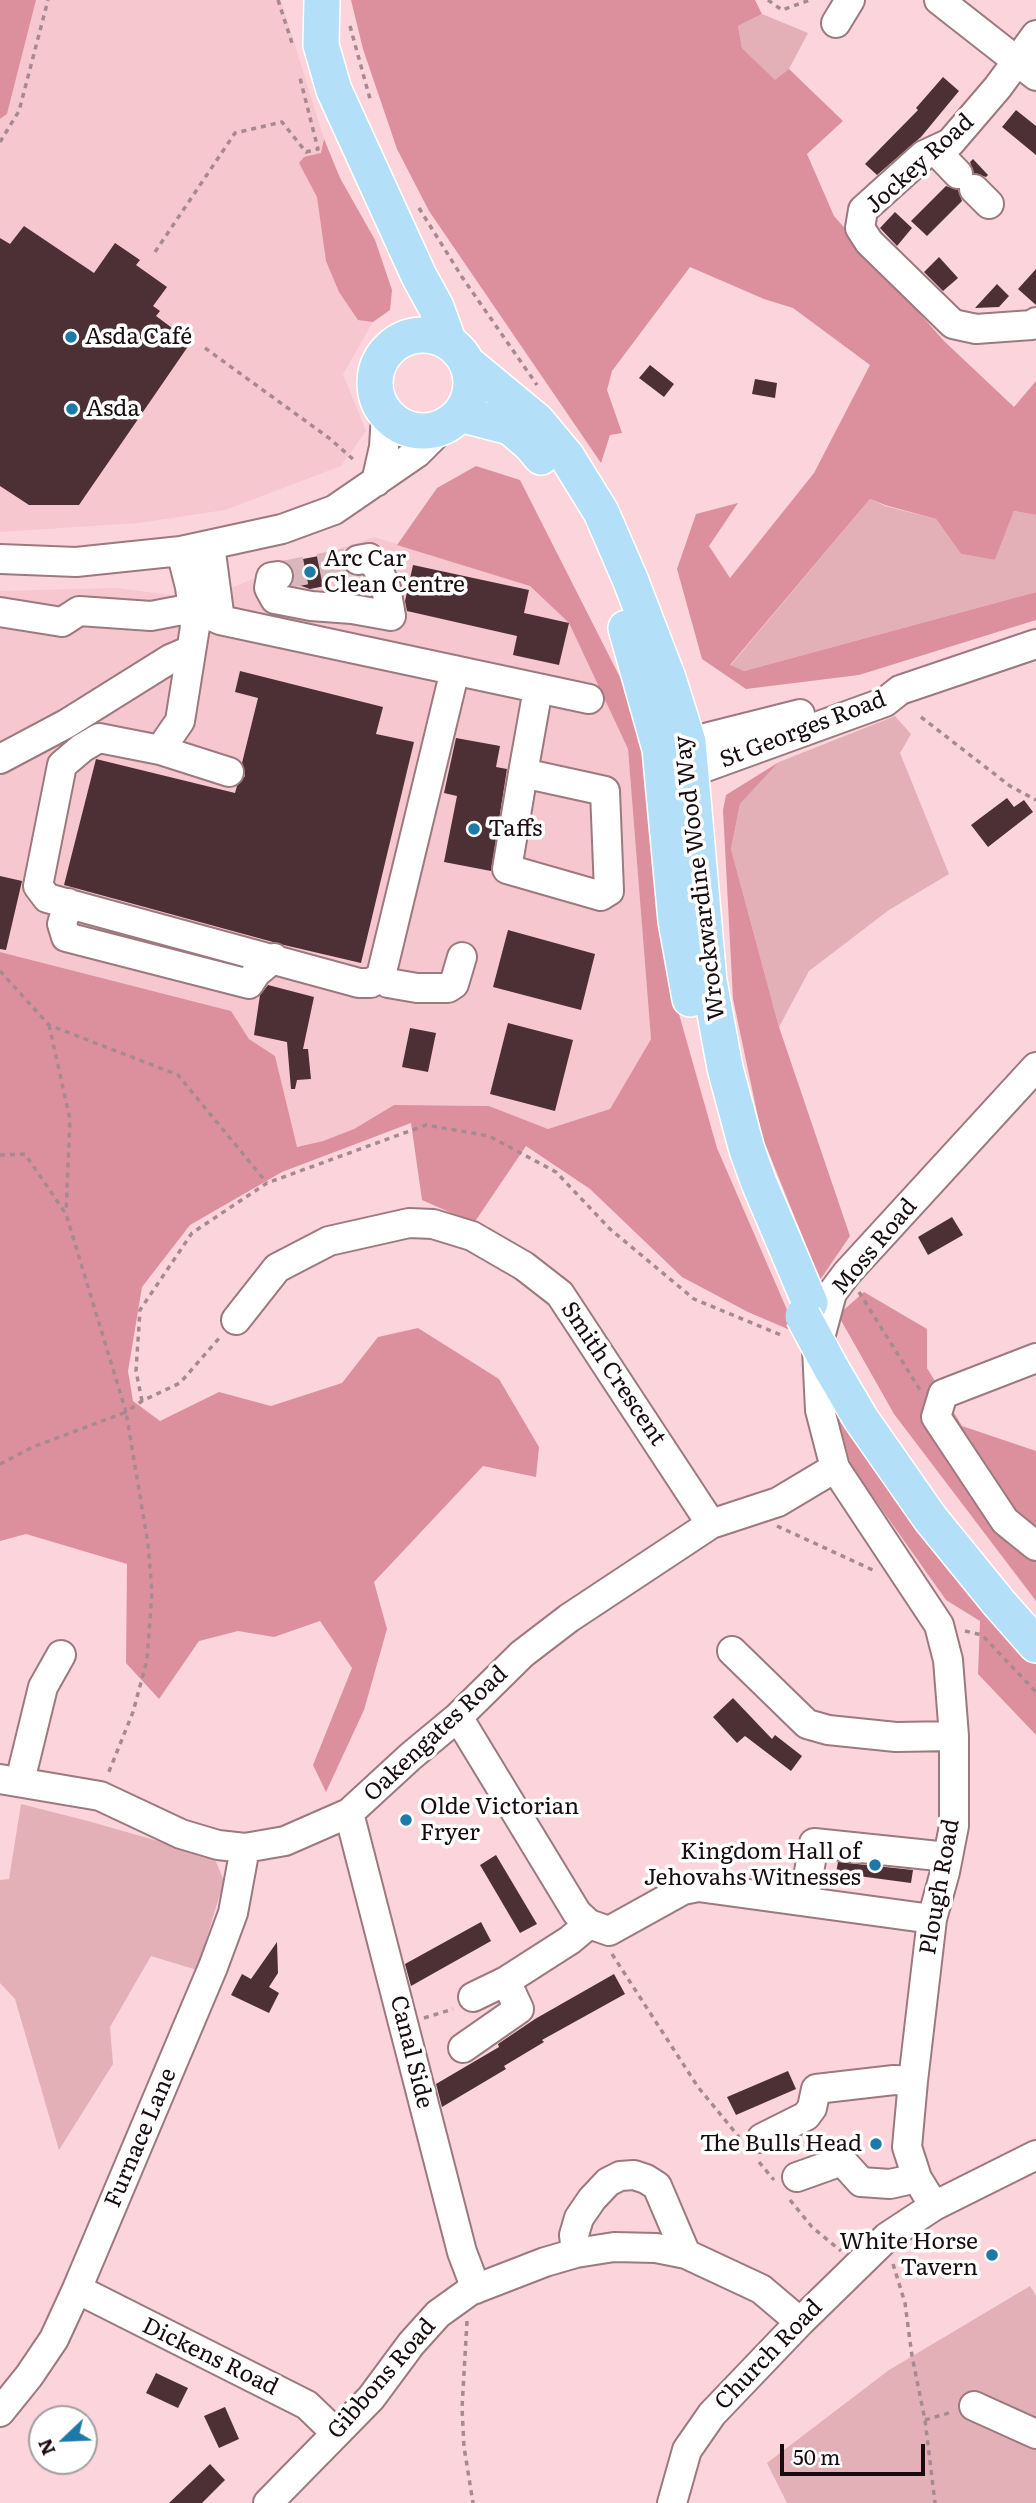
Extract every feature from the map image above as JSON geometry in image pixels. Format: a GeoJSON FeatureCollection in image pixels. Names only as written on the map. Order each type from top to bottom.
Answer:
{"type":"FeatureCollection","features":[{"type":"Feature","properties":{"kind":"main road"},"geometry":{"type":"LineString","coordinates":[[322,0],[321,45],[334,90],[419,276],[436,307],[471,380],[469,398],[451,421],[423,431],[403,427],[386,414],[376,393],[376,371],[387,351],[408,337],[423,335],[437,337],[458,353]]}},
{"type":"Feature","properties":{"kind":"main road"},"geometry":{"type":"LineString","coordinates":[[293,9],[321,45]]}},
{"type":"Feature","properties":{"kind":"main road"},"geometry":{"type":"LineString","coordinates":[[408,337],[418,312],[419,276]]}},
{"type":"Feature","properties":{"kind":"main road","name":"Wrockwardine Wood Way"},"geometry":{"type":"LineString","coordinates":[[458,353],[537,421],[567,457],[601,512],[668,678],[676,761],[676,921],[695,1029],[718,1112],[754,1212],[861,1419],[930,1518],[999,1604],[1036,1645]]}},
{"type":"Feature","properties":{"kind":"main road","name":"Wrockwardine Wood Way"},"geometry":{"type":"LineString","coordinates":[[451,421],[510,427],[530,444],[554,472],[583,524],[621,611],[646,693],[676,761]]}},
{"type":"Feature","properties":{"kind":"main road","name":"Wrockwardine Wood Way"},"geometry":{"type":"LineString","coordinates":[[828,1356],[940,1510],[1036,1626]]}},
{"type":"Feature","properties":{"kind":"street"},"geometry":{"type":"LineString","coordinates":[[939,0],[1026,69]]}},
{"type":"Feature","properties":{"kind":"street","name":"Jockey Road"},"geometry":{"type":"LineString","coordinates":[[1036,35],[1026,69],[950,143],[924,155],[863,210],[860,228],[869,242],[953,324],[976,329],[1032,326],[1036,322]]}},
{"type":"Feature","properties":{"kind":"street"},"geometry":{"type":"LineString","coordinates":[[935,150],[974,189]]}},
{"type":"Feature","properties":{"kind":"street"},"geometry":{"type":"LineString","coordinates":[[376,482],[384,447],[386,414]]}},
{"type":"Feature","properties":{"kind":"street"},"geometry":{"type":"LineString","coordinates":[[1,552],[76,562],[181,551],[282,529],[334,510],[417,453],[451,421]]}},
{"type":"Feature","properties":{"kind":"street"},"geometry":{"type":"LineString","coordinates":[[210,545],[220,620]]}},
{"type":"Feature","properties":{"kind":"street"},"geometry":{"type":"LineString","coordinates":[[160,750],[180,721],[195,627],[181,551]]}},
{"type":"Feature","properties":{"kind":"street"},"geometry":{"type":"LineString","coordinates":[[278,576],[271,577],[269,588],[275,599],[391,616],[386,588],[378,569],[369,558],[358,559]]}},
{"type":"Feature","properties":{"kind":"street"},"geometry":{"type":"LineString","coordinates":[[0,612],[62,622],[79,611],[151,616],[193,608],[220,620],[589,699]]}},
{"type":"Feature","properties":{"kind":"street","name":"St Georges Road"},"geometry":{"type":"LineString","coordinates":[[676,761],[774,722],[883,690],[900,690],[1036,644]]}},
{"type":"Feature","properties":{"kind":"street"},"geometry":{"type":"LineString","coordinates":[[0,759],[66,724],[170,659],[191,650]]}},
{"type":"Feature","properties":{"kind":"street"},"geometry":{"type":"LineString","coordinates":[[229,772],[160,750],[99,738],[82,748],[62,765],[38,886],[47,898],[359,983],[370,983],[381,976],[455,670]]}},
{"type":"Feature","properties":{"kind":"street"},"geometry":{"type":"LineString","coordinates":[[523,773],[605,791],[608,891],[601,896],[508,869],[523,773],[538,689]]}},
{"type":"Feature","properties":{"kind":"street"},"geometry":{"type":"LineString","coordinates":[[381,976],[388,983],[417,988],[448,988],[454,984],[462,957]]}},
{"type":"Feature","properties":{"kind":"street","name":"Moss Road"},"geometry":{"type":"LineString","coordinates":[[835,1468],[820,1410],[828,1356],[832,1293],[847,1273],[1036,1068]]}},
{"type":"Feature","properties":{"kind":"street","name":"Smith Crescent"},"geometry":{"type":"LineString","coordinates":[[236,1320],[277,1268],[329,1241],[409,1223],[433,1224],[472,1236],[524,1266],[560,1294],[711,1524]]}},
{"type":"Feature","properties":{"kind":"street"},"geometry":{"type":"LineString","coordinates":[[1036,1358],[939,1406],[1005,1521],[1036,1546]]}},
{"type":"Feature","properties":{"kind":"street","name":"Oakengates Road"},"geometry":{"type":"LineString","coordinates":[[10,1780],[100,1796],[181,1834],[218,1845],[245,1848],[285,1841],[349,1813],[458,1717],[522,1654],[569,1618],[711,1524],[778,1502],[835,1468]]}},
{"type":"Feature","properties":{"kind":"street","name":"Plough Road"},"geometry":{"type":"LineString","coordinates":[[835,1468],[939,1625],[948,1660],[954,1735],[954,1826],[932,1919],[912,2081],[908,2147],[918,2178],[934,2206]]}},
{"type":"Feature","properties":{"kind":"street"},"geometry":{"type":"LineString","coordinates":[[732,1651],[807,1724],[828,1730],[895,1737],[954,1735]]}},
{"type":"Feature","properties":{"kind":"street"},"geometry":{"type":"LineString","coordinates":[[10,1780],[43,1688],[61,1655]]}},
{"type":"Feature","properties":{"kind":"street"},"geometry":{"type":"LineString","coordinates":[[458,1717],[577,1913],[599,1928]]}},
{"type":"Feature","properties":{"kind":"street","name":"Canal Side"},"geometry":{"type":"LineString","coordinates":[[349,1813],[473,2290]]}},
{"type":"Feature","properties":{"kind":"street"},"geometry":{"type":"LineString","coordinates":[[804,1901],[814,1843],[948,1857]]}},
{"type":"Feature","properties":{"kind":"street","name":"Furnace Lane"},"geometry":{"type":"LineString","coordinates":[[0,2412],[54,2339],[77,2289],[213,1967],[233,1913],[245,1848]]}},
{"type":"Feature","properties":{"kind":"street"},"geometry":{"type":"LineString","coordinates":[[473,1997],[506,1981],[570,1940],[683,1890],[698,1887],[932,1919]]}},
{"type":"Feature","properties":{"kind":"street"},"geometry":{"type":"LineString","coordinates":[[463,2048],[519,2009],[506,1981]]}},
{"type":"Feature","properties":{"kind":"street"},"geometry":{"type":"LineString","coordinates":[[754,2147],[806,2116],[812,2108],[816,2089],[894,2080],[912,2081]]}},
{"type":"Feature","properties":{"kind":"street","name":"Church Road"},"geometry":{"type":"LineString","coordinates":[[672,2503],[687,2450],[712,2414],[800,2322],[887,2237],[934,2206],[1036,2155]]}},
{"type":"Feature","properties":{"kind":"street"},"geometry":{"type":"LineString","coordinates":[[787,2185],[842,2161],[861,2182],[890,2185],[918,2178]]}},
{"type":"Feature","properties":{"kind":"street"},"geometry":{"type":"LineString","coordinates":[[576,2253],[574,2235],[579,2218],[592,2199],[607,2182],[620,2176],[634,2175],[657,2186],[686,2254]]}},
{"type":"Feature","properties":{"kind":"street","name":"Gibbons Road"},"geometry":{"type":"LineString","coordinates":[[268,2503],[371,2399],[411,2344],[438,2314],[473,2290],[545,2262],[576,2253],[614,2247],[656,2248],[686,2254],[761,2289],[800,2322]]}},
{"type":"Feature","properties":{"kind":"street","name":"Dickens Road"},"geometry":{"type":"LineString","coordinates":[[77,2289],[307,2405],[336,2432]]}},
{"type":"Feature","properties":{"kind":"street"},"geometry":{"type":"LineString","coordinates":[[974,2406],[1036,2434]]}},
{"type":"Feature","properties":{"kind":"path"},"geometry":{"type":"LineString","coordinates":[[0,142],[19,111],[48,0]]}},
{"type":"Feature","properties":{"kind":"path"},"geometry":{"type":"LineString","coordinates":[[278,0],[293,9]]}},
{"type":"Feature","properties":{"kind":"path"},"geometry":{"type":"LineString","coordinates":[[768,0],[782,10],[810,0]]}},
{"type":"Feature","properties":{"kind":"path"},"geometry":{"type":"LineString","coordinates":[[350,26],[372,107]]}},
{"type":"Feature","properties":{"kind":"path"},"geometry":{"type":"LineString","coordinates":[[155,252],[235,134],[282,122],[306,152],[318,149],[306,100]]}},
{"type":"Feature","properties":{"kind":"path"},"geometry":{"type":"LineString","coordinates":[[413,197],[462,277],[538,386]]}},
{"type":"Feature","properties":{"kind":"path"},"geometry":{"type":"LineString","coordinates":[[205,348],[329,438],[354,460]]}},
{"type":"Feature","properties":{"kind":"path"},"geometry":{"type":"LineString","coordinates":[[921,717],[1010,786],[1036,800]]}},
{"type":"Feature","properties":{"kind":"path"},"geometry":{"type":"LineString","coordinates":[[0,971],[49,1025],[177,1075],[267,1183]]}},
{"type":"Feature","properties":{"kind":"path"},"geometry":{"type":"LineString","coordinates":[[49,1025],[70,1119],[66,1214]]}},
{"type":"Feature","properties":{"kind":"path"},"geometry":{"type":"LineString","coordinates":[[142,1401],[136,1371],[140,1310],[192,1233],[267,1183],[426,1125],[489,1136],[556,1172],[610,1229],[694,1299],[828,1356]]}},
{"type":"Feature","properties":{"kind":"path"},"geometry":{"type":"LineString","coordinates":[[0,1155],[25,1154],[66,1214],[126,1412],[148,1544],[152,1592],[147,1660],[133,1712],[100,1796]]}},
{"type":"Feature","properties":{"kind":"path"},"geometry":{"type":"LineString","coordinates":[[847,1273],[939,1406]]}},
{"type":"Feature","properties":{"kind":"path"},"geometry":{"type":"LineString","coordinates":[[0,1464],[33,1447],[126,1412],[142,1401],[180,1383],[236,1320]]}},
{"type":"Feature","properties":{"kind":"path"},"geometry":{"type":"LineString","coordinates":[[772,1524],[881,1573]]}},
{"type":"Feature","properties":{"kind":"path"},"geometry":{"type":"LineString","coordinates":[[939,1625],[982,1635],[1035,1690]]}},
{"type":"Feature","properties":{"kind":"path"},"geometry":{"type":"LineString","coordinates":[[599,1928],[611,1953],[698,2087],[787,2185],[812,2227],[859,2265]]}},
{"type":"Feature","properties":{"kind":"path"},"geometry":{"type":"LineString","coordinates":[[404,2024],[459,2008],[473,1997]]}},
{"type":"Feature","properties":{"kind":"path"},"geometry":{"type":"LineString","coordinates":[[887,2237],[905,2303],[925,2420],[935,2503]]}},
{"type":"Feature","properties":{"kind":"path"},"geometry":{"type":"LineString","coordinates":[[473,2290],[463,2363],[462,2408],[464,2447],[473,2503]]}},
{"type":"Feature","properties":{"kind":"path"},"geometry":{"type":"LineString","coordinates":[[925,2420],[974,2406]]}},
{"type":"Feature","properties":{"kind":"shaded area"},"geometry":{"type":"Polygon","coordinates":[[[0,0],[36,0],[7,114],[0,119],[0,0]]]}},
{"type":"Feature","properties":{"kind":"shaded area"},"geometry":{"type":"Polygon","coordinates":[[[36,0],[281,0],[324,139],[340,178],[375,240],[392,290],[390,310],[373,322],[343,374],[366,431],[341,466],[225,510],[139,523],[0,532],[0,119],[7,114],[36,0]]]}},
{"type":"Feature","properties":{"kind":"shaded area"},"geometry":{"type":"Polygon","coordinates":[[[351,0],[755,0],[762,14],[738,26],[742,48],[775,80],[789,69],[843,121],[807,154],[834,216],[944,341],[1014,407],[1036,381],[1036,515],[1014,511],[995,560],[961,554],[936,519],[870,499],[730,665],[744,671],[1036,592],[1036,620],[859,675],[746,689],[702,659],[677,569],[696,514],[738,503],[709,546],[730,578],[814,473],[870,365],[793,308],[764,299],[690,267],[612,371],[607,390],[622,433],[610,435],[601,463],[429,211],[397,149],[363,49],[351,0]]]}},
{"type":"Feature","properties":{"kind":"shaded area"},"geometry":{"type":"Polygon","coordinates":[[[762,14],[808,33],[789,69],[775,81],[742,48],[738,26],[762,14]]]}},
{"type":"Feature","properties":{"kind":"shaded area"},"geometry":{"type":"Polygon","coordinates":[[[324,139],[340,178],[375,240],[392,290],[390,310],[373,322],[358,320],[339,292],[326,261],[317,197],[299,163],[304,157],[321,153],[324,139]]]}},
{"type":"Feature","properties":{"kind":"shaded area"},"geometry":{"type":"Polygon","coordinates":[[[476,466],[520,480],[633,703],[661,848],[673,993],[717,1148],[797,1333],[748,1312],[682,1277],[590,1189],[526,1146],[474,1223],[422,1200],[411,1123],[282,1172],[190,1225],[142,1287],[128,1371],[133,1401],[160,1421],[219,1392],[271,1406],[342,1383],[378,1337],[418,1328],[499,1379],[539,1447],[536,1477],[483,1466],[374,1582],[387,1629],[364,1710],[326,1792],[313,1765],[352,1668],[320,1621],[274,1637],[238,1631],[199,1641],[159,1699],[126,1663],[127,1564],[26,1534],[0,1541],[0,952],[231,1011],[249,1039],[275,1056],[297,1147],[323,1141],[354,1129],[394,1105],[489,1106],[548,1129],[610,1109],[651,1039],[628,749],[569,623],[530,586],[397,545],[437,488],[476,466]]]}},
{"type":"Feature","properties":{"kind":"shaded area"},"geometry":{"type":"Polygon","coordinates":[[[870,499],[885,506],[936,519],[961,554],[995,560],[1014,511],[1036,515],[1036,592],[744,671],[730,666],[870,499]]]}},
{"type":"Feature","properties":{"kind":"shaded area"},"geometry":{"type":"Polygon","coordinates":[[[374,537],[530,586],[569,623],[628,749],[651,1039],[610,1109],[548,1129],[489,1106],[394,1105],[354,1129],[323,1141],[296,1147],[275,1056],[249,1039],[231,1011],[0,952],[0,591],[116,588],[203,599],[263,575],[374,537]]]}},
{"type":"Feature","properties":{"kind":"shaded area"},"geometry":{"type":"Polygon","coordinates":[[[895,716],[911,734],[900,753],[949,874],[889,910],[809,971],[779,1027],[731,849],[740,804],[779,762],[895,716]]]}},
{"type":"Feature","properties":{"kind":"shaded area"},"geometry":{"type":"Polygon","coordinates":[[[779,762],[740,804],[731,849],[779,1027],[850,1236],[820,1280],[762,1136],[733,999],[723,810],[726,795],[779,762]]]}},
{"type":"Feature","properties":{"kind":"shaded area"},"geometry":{"type":"Polygon","coordinates":[[[864,1292],[927,1329],[927,1368],[962,1426],[1036,1451],[1036,1601],[894,1414],[838,1315],[864,1292]]]}},
{"type":"Feature","properties":{"kind":"shaded area"},"geometry":{"type":"Polygon","coordinates":[[[835,1406],[1036,1662],[1036,1735],[978,1674],[980,1621],[946,1600],[851,1466],[835,1406]]]}},
{"type":"Feature","properties":{"kind":"shaded area"},"geometry":{"type":"Polygon","coordinates":[[[21,1804],[214,1857],[224,1881],[197,1970],[151,1956],[110,2027],[113,2064],[59,2150],[15,1999],[0,1983],[0,1880],[9,1879],[21,1804]]]}},
{"type":"Feature","properties":{"kind":"shaded area"},"geometry":{"type":"Polygon","coordinates":[[[1030,2286],[1036,2296],[1036,2503],[787,2503],[767,2463],[889,2370],[1030,2286]]]}},
{"type":"Feature","properties":{"kind":"building"},"geometry":{"type":"Polygon","coordinates":[[[943,77],[959,91],[921,137],[877,175],[865,164],[918,110],[916,108],[943,77]]]}},
{"type":"Feature","properties":{"kind":"building"},"geometry":{"type":"Polygon","coordinates":[[[1016,110],[1036,126],[1036,155],[1002,127],[1016,110]]]}},
{"type":"Feature","properties":{"kind":"building"},"geometry":{"type":"Polygon","coordinates":[[[973,159],[988,175],[986,177],[974,173],[970,162],[973,159]]]}},
{"type":"Feature","properties":{"kind":"building"},"geometry":{"type":"Polygon","coordinates":[[[946,186],[958,190],[962,201],[927,236],[911,221],[946,186]]]}},
{"type":"Feature","properties":{"kind":"building"},"geometry":{"type":"Polygon","coordinates":[[[895,212],[912,228],[897,246],[880,228],[895,212]]]}},
{"type":"Feature","properties":{"kind":"building","name":"Asda"},"geometry":{"type":"Polygon","coordinates":[[[24,226],[94,273],[115,243],[140,260],[136,265],[167,287],[153,306],[160,311],[156,316],[191,342],[79,505],[29,505],[0,486],[0,238],[10,244],[24,226]]]}},
{"type":"Feature","properties":{"kind":"building"},"geometry":{"type":"Polygon","coordinates":[[[939,257],[958,278],[943,291],[924,272],[939,257]]]}},
{"type":"Feature","properties":{"kind":"building"},"geometry":{"type":"Polygon","coordinates":[[[1036,269],[1036,305],[1018,289],[1036,269]]]}},
{"type":"Feature","properties":{"kind":"building"},"geometry":{"type":"Polygon","coordinates":[[[997,284],[1009,296],[999,307],[975,308],[997,284]]]}},
{"type":"Feature","properties":{"kind":"building"},"geometry":{"type":"Polygon","coordinates":[[[650,365],[674,384],[664,397],[639,378],[650,365]]]}},
{"type":"Feature","properties":{"kind":"building"},"geometry":{"type":"Polygon","coordinates":[[[755,379],[777,383],[775,398],[752,394],[755,379]]]}},
{"type":"Feature","properties":{"kind":"building","name":"Arc Car Clean Centre"},"geometry":{"type":"Polygon","coordinates":[[[345,551],[342,562],[347,572],[323,576],[325,586],[310,589],[293,583],[294,573],[287,562],[345,551]]]}},
{"type":"Feature","properties":{"kind":"building"},"geometry":{"type":"Polygon","coordinates":[[[413,565],[529,590],[524,613],[569,623],[559,665],[513,655],[517,636],[407,611],[405,601],[413,565]]]}},
{"type":"Feature","properties":{"kind":"building"},"geometry":{"type":"Polygon","coordinates":[[[240,671],[383,707],[376,734],[414,742],[361,963],[284,945],[64,885],[96,759],[235,793],[245,776],[242,763],[258,698],[235,692],[240,671]]]}},
{"type":"Feature","properties":{"kind":"building","name":"Taffs"},"geometry":{"type":"Polygon","coordinates":[[[456,738],[500,746],[496,767],[507,769],[491,871],[444,862],[457,796],[444,793],[456,738]]]}},
{"type":"Feature","properties":{"kind":"building"},"geometry":{"type":"Polygon","coordinates":[[[1007,798],[1014,807],[1024,800],[1033,812],[988,847],[971,825],[1007,798]]]}},
{"type":"Feature","properties":{"kind":"building"},"geometry":{"type":"Polygon","coordinates":[[[0,876],[22,881],[6,950],[0,949],[0,876]]]}},
{"type":"Feature","properties":{"kind":"building"},"geometry":{"type":"Polygon","coordinates":[[[508,930],[595,954],[581,1010],[493,987],[508,930]]]}},
{"type":"Feature","properties":{"kind":"building"},"geometry":{"type":"Polygon","coordinates":[[[268,985],[314,997],[303,1049],[308,1049],[311,1079],[297,1080],[295,1089],[291,1089],[287,1042],[254,1035],[260,995],[268,985]]]}},
{"type":"Feature","properties":{"kind":"building"},"geometry":{"type":"Polygon","coordinates":[[[508,1023],[573,1040],[555,1111],[490,1094],[508,1023]]]}},
{"type":"Feature","properties":{"kind":"building"},"geometry":{"type":"Polygon","coordinates":[[[410,1028],[436,1033],[428,1072],[402,1067],[410,1028]]]}},
{"type":"Feature","properties":{"kind":"building"},"geometry":{"type":"Polygon","coordinates":[[[952,1217],[963,1235],[928,1255],[918,1237],[952,1217]]]}},
{"type":"Feature","properties":{"kind":"building"},"geometry":{"type":"Polygon","coordinates":[[[733,1698],[772,1739],[775,1735],[802,1756],[791,1771],[745,1736],[737,1743],[713,1717],[733,1698]]]}},
{"type":"Feature","properties":{"kind":"building"},"geometry":{"type":"Polygon","coordinates":[[[496,1855],[537,1924],[520,1933],[480,1865],[496,1855]]]}},
{"type":"Feature","properties":{"kind":"building"},"geometry":{"type":"Polygon","coordinates":[[[838,1862],[913,1870],[911,1883],[836,1873],[838,1862]]]}},
{"type":"Feature","properties":{"kind":"building"},"geometry":{"type":"Polygon","coordinates":[[[481,1922],[491,1941],[411,1986],[405,1964],[481,1922]]]}},
{"type":"Feature","properties":{"kind":"building"},"geometry":{"type":"Polygon","coordinates":[[[277,1942],[278,1973],[269,1987],[279,1993],[269,2013],[231,1995],[242,1974],[251,1979],[277,1942]]]}},
{"type":"Feature","properties":{"kind":"building"},"geometry":{"type":"Polygon","coordinates":[[[614,1974],[625,1994],[542,2040],[544,2042],[504,2066],[506,2069],[442,2107],[436,2084],[499,2047],[498,2044],[535,2019],[614,1974]]]}},
{"type":"Feature","properties":{"kind":"building"},"geometry":{"type":"Polygon","coordinates":[[[788,2071],[796,2089],[736,2115],[727,2097],[788,2071]]]}},
{"type":"Feature","properties":{"kind":"building"},"geometry":{"type":"Polygon","coordinates":[[[156,2373],[188,2388],[178,2408],[146,2393],[156,2373]]]}},
{"type":"Feature","properties":{"kind":"building"},"geometry":{"type":"Polygon","coordinates":[[[225,2407],[239,2439],[219,2448],[204,2416],[225,2407]]]}},
{"type":"Feature","properties":{"kind":"building"},"geometry":{"type":"Polygon","coordinates":[[[210,2464],[225,2480],[202,2503],[169,2503],[210,2464]]]}},
{"type":"Feature","properties":{"kind":"tunnel"},"geometry":{"type":"LineString","coordinates":[[278,576],[358,560]]}},
{"type":"Feature","properties":{"kind":"place","name":"Asda Café"},"geometry":{"type":"Point","coordinates":[71,337]}},
{"type":"Feature","properties":{"kind":"place","name":"Asda"},"geometry":{"type":"Point","coordinates":[72,409]}},
{"type":"Feature","properties":{"kind":"place","name":"Arc Car Clean Centre"},"geometry":{"type":"Point","coordinates":[310,572]}},
{"type":"Feature","properties":{"kind":"place","name":"Taffs"},"geometry":{"type":"Point","coordinates":[474,829]}},
{"type":"Feature","properties":{"kind":"place","name":"Olde Victorian Fryer"},"geometry":{"type":"Point","coordinates":[406,1820]}},
{"type":"Feature","properties":{"kind":"place","name":"Kingdom Hall of Jehovahs Witnesses"},"geometry":{"type":"Point","coordinates":[875,1865]}},
{"type":"Feature","properties":{"kind":"place","name":"The Bulls Head"},"geometry":{"type":"Point","coordinates":[876,2144]}},
{"type":"Feature","properties":{"kind":"place","name":"White Horse Tavern"},"geometry":{"type":"Point","coordinates":[992,2255]}}]}
